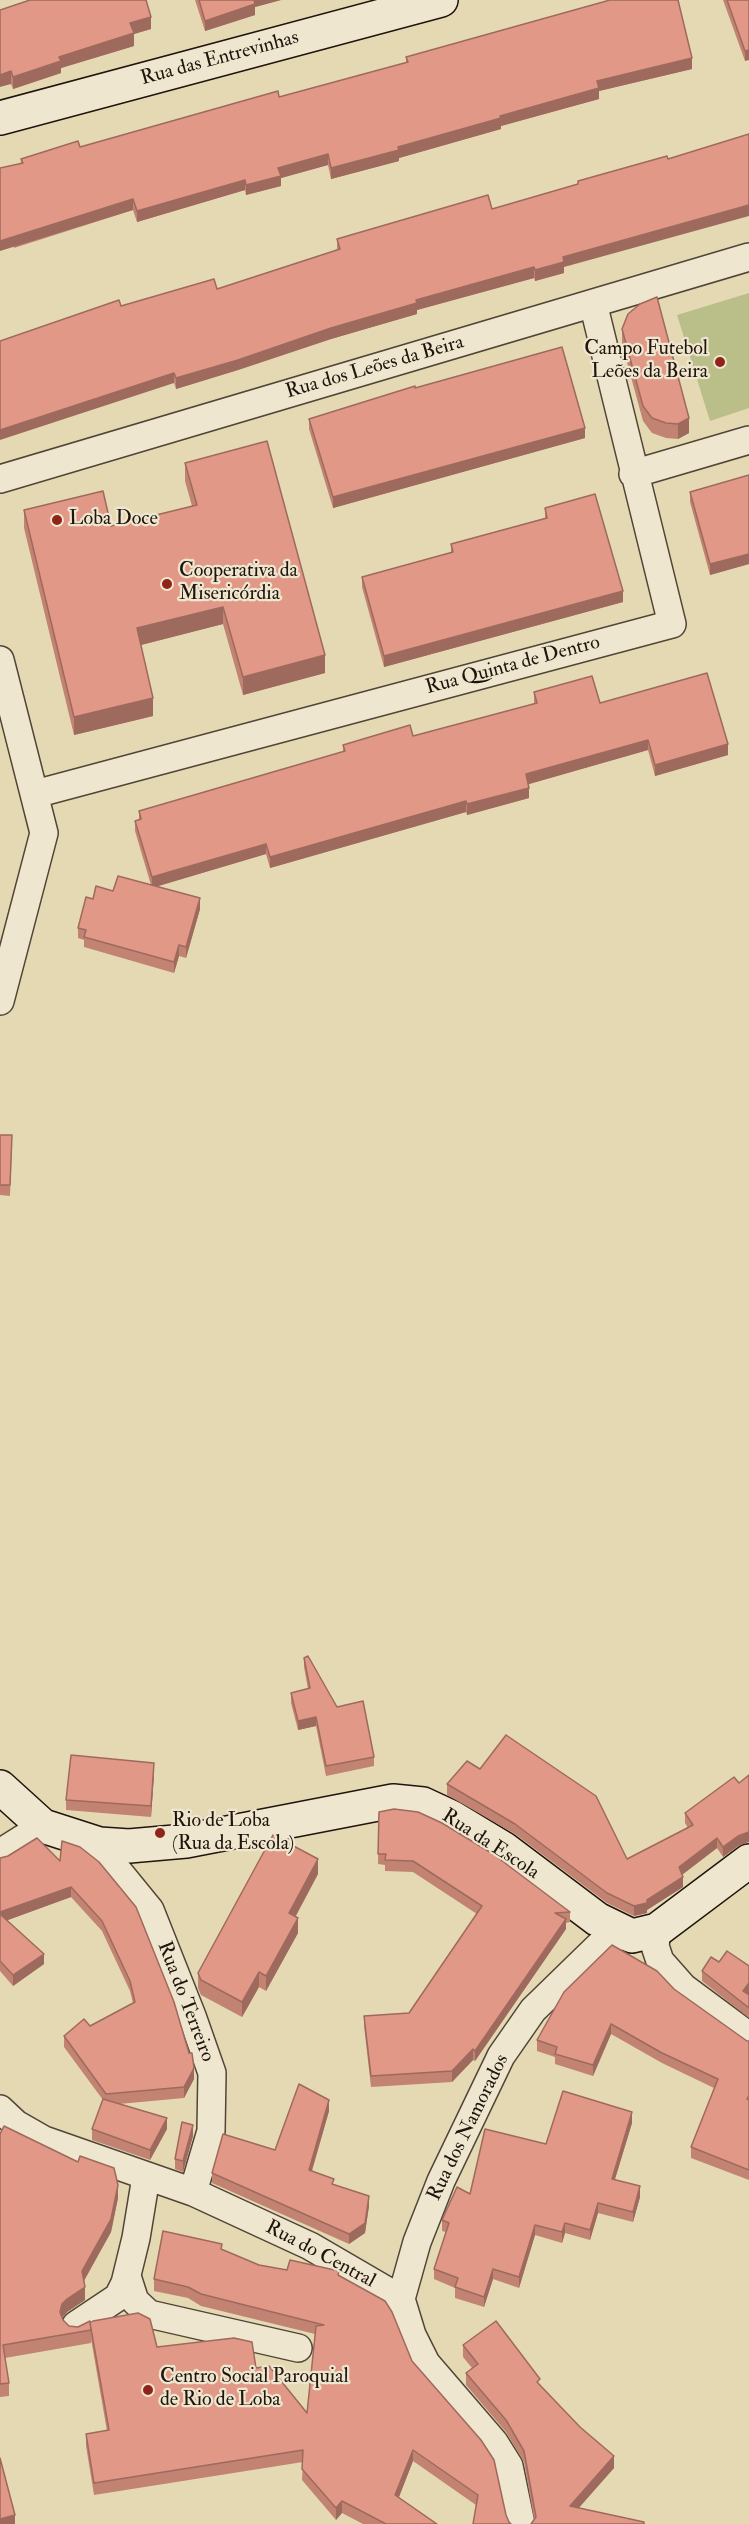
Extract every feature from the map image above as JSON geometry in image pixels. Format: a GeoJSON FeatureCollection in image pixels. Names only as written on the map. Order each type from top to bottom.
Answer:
{"type":"FeatureCollection","features":[{"type":"Feature","properties":{"kind":"street","name":"Rua das Entrevinhas"},"geometry":{"type":"LineString","coordinates":[[0,118],[441,0]]}},
{"type":"Feature","properties":{"kind":"street","name":"Rua dos Leões da Beira"},"geometry":{"type":"LineString","coordinates":[[0,479],[749,257]]}},
{"type":"Feature","properties":{"kind":"street","name":"Rua Quinta de Dentro"},"geometry":{"type":"LineString","coordinates":[[35,794],[672,624],[633,474],[593,303]]}},
{"type":"Feature","properties":{"kind":"street"},"geometry":{"type":"LineString","coordinates":[[633,474],[749,440]]}},
{"type":"Feature","properties":{"kind":"street"},"geometry":{"type":"LineString","coordinates":[[0,660],[44,833],[0,1001]]}},
{"type":"Feature","properties":{"kind":"street","name":"Rua da Escola"},"geometry":{"type":"LineString","coordinates":[[0,1787],[44,1826],[99,1844],[119,1846],[186,1841],[393,1801],[423,1804],[451,1816],[504,1849],[597,1919],[642,1932]]}},
{"type":"Feature","properties":{"kind":"street"},"geometry":{"type":"LineString","coordinates":[[0,1853],[44,1826]]}},
{"type":"Feature","properties":{"kind":"street","name":"Rua do Terreiro"},"geometry":{"type":"LineString","coordinates":[[82,1839],[110,1861],[150,1910],[212,2073],[212,2131],[193,2192]]}},
{"type":"Feature","properties":{"kind":"street"},"geometry":{"type":"LineString","coordinates":[[749,1861],[642,1932],[655,1946],[660,1961],[683,1987],[749,2036]]}},
{"type":"Feature","properties":{"kind":"street","name":"Rua dos Namorados"},"geometry":{"type":"LineString","coordinates":[[401,2299],[417,2242],[441,2181],[501,2056],[533,2010],[606,1939],[642,1932]]}},
{"type":"Feature","properties":{"kind":"street","name":"Rua do Central"},"geometry":{"type":"LineString","coordinates":[[0,2109],[22,2128],[44,2140],[193,2192],[310,2246],[401,2299]]}},
{"type":"Feature","properties":{"kind":"street"},"geometry":{"type":"LineString","coordinates":[[76,2325],[118,2297],[127,2276],[136,2238],[146,2177]]}},
{"type":"Feature","properties":{"kind":"street"},"geometry":{"type":"LineString","coordinates":[[127,2276],[135,2301],[149,2314],[298,2348]]}},
{"type":"Feature","properties":{"kind":"street"},"geometry":{"type":"LineString","coordinates":[[401,2299],[411,2335],[426,2362],[494,2442],[509,2466],[521,2524]]}},
{"type":"Feature","properties":{"kind":"green space","name":"Campo Futebol Leões da Beira"},"geometry":{"type":"Polygon","coordinates":[[[749,293],[749,408],[710,421],[677,315],[749,293]]]}},
{"type":"Feature","properties":{"kind":"building"},"geometry":{"type":"Polygon","coordinates":[[[30,0],[146,0],[151,17],[130,23],[134,33],[59,57],[61,61],[13,77],[11,71],[0,75],[0,10],[30,0]]]}},
{"type":"Feature","properties":{"kind":"building"},"geometry":{"type":"Polygon","coordinates":[[[199,0],[254,0],[255,4],[205,21],[199,0]]]}},
{"type":"Feature","properties":{"kind":"building"},"geometry":{"type":"Polygon","coordinates":[[[610,0],[678,0],[692,58],[597,81],[599,88],[398,147],[399,150],[331,168],[328,154],[278,168],[281,176],[246,185],[245,180],[137,211],[133,199],[0,241],[0,168],[23,163],[21,159],[78,141],[80,147],[278,91],[279,97],[408,62],[406,57],[610,0]]]}},
{"type":"Feature","properties":{"kind":"building"},"geometry":{"type":"Polygon","coordinates":[[[727,0],[749,0],[749,50],[745,51],[727,0]]]}},
{"type":"Feature","properties":{"kind":"building"},"geometry":{"type":"Polygon","coordinates":[[[749,134],[749,205],[563,257],[564,262],[535,270],[534,267],[416,300],[417,303],[331,328],[238,360],[176,378],[174,373],[0,430],[0,341],[119,300],[121,306],[214,279],[217,289],[340,249],[337,239],[488,195],[492,209],[578,184],[578,181],[667,156],[668,159],[749,134]]]}},
{"type":"Feature","properties":{"kind":"building"},"geometry":{"type":"Polygon","coordinates":[[[657,297],[689,418],[678,424],[652,418],[643,406],[622,329],[628,314],[640,304],[657,297]]]}},
{"type":"Feature","properties":{"kind":"building"},"geometry":{"type":"Polygon","coordinates":[[[562,347],[585,428],[333,497],[309,419],[415,386],[415,388],[562,347]]]}},
{"type":"Feature","properties":{"kind":"building"},"geometry":{"type":"Polygon","coordinates":[[[267,441],[325,655],[243,677],[223,607],[137,628],[153,698],[74,717],[24,510],[103,491],[111,526],[197,505],[185,463],[267,441]]]}},
{"type":"Feature","properties":{"kind":"building"},"geometry":{"type":"Polygon","coordinates":[[[749,475],[749,554],[710,564],[690,492],[749,475]]]}},
{"type":"Feature","properties":{"kind":"building"},"geometry":{"type":"Polygon","coordinates":[[[595,494],[623,591],[384,656],[362,577],[453,552],[451,544],[547,518],[545,508],[595,494]]]}},
{"type":"Feature","properties":{"kind":"building"},"geometry":{"type":"Polygon","coordinates":[[[707,673],[728,744],[655,765],[648,740],[526,774],[529,788],[467,804],[466,801],[270,857],[266,844],[152,877],[135,821],[141,819],[139,811],[345,751],[343,745],[410,725],[413,736],[537,703],[534,692],[592,676],[600,703],[707,673]]]}},
{"type":"Feature","properties":{"kind":"building"},"geometry":{"type":"Polygon","coordinates":[[[118,876],[200,898],[186,947],[179,945],[174,962],[84,937],[86,930],[78,928],[86,897],[93,899],[96,886],[113,891],[118,876]]]}},
{"type":"Feature","properties":{"kind":"building"},"geometry":{"type":"Polygon","coordinates":[[[0,1135],[12,1135],[10,1185],[0,1185],[0,1135]]]}},
{"type":"Feature","properties":{"kind":"building"},"geometry":{"type":"Polygon","coordinates":[[[308,1656],[337,1707],[363,1701],[374,1757],[326,1766],[316,1717],[298,1721],[291,1693],[310,1688],[304,1658],[308,1656]]]}},
{"type":"Feature","properties":{"kind":"building"},"geometry":{"type":"Polygon","coordinates":[[[506,1735],[596,1796],[627,1859],[693,1825],[685,1813],[734,1777],[739,1783],[749,1775],[749,1832],[738,1836],[723,1847],[717,1838],[679,1867],[683,1877],[647,1900],[647,1903],[634,1906],[607,1893],[515,1824],[447,1784],[467,1761],[480,1769],[506,1735]]]}},
{"type":"Feature","properties":{"kind":"building"},"geometry":{"type":"Polygon","coordinates":[[[71,1755],[154,1763],[151,1806],[66,1800],[71,1755]]]}},
{"type":"Feature","properties":{"kind":"building"},"geometry":{"type":"Polygon","coordinates":[[[394,1809],[418,1812],[442,1823],[493,1854],[570,1912],[555,1913],[566,1919],[475,2051],[473,2049],[452,2071],[371,2076],[364,2016],[409,2013],[482,1906],[413,1861],[385,1860],[386,1854],[378,1854],[379,1812],[394,1809]]]}},
{"type":"Feature","properties":{"kind":"building"},"geometry":{"type":"Polygon","coordinates":[[[273,1835],[318,1859],[289,1913],[298,1918],[266,1976],[259,1972],[242,2002],[201,1980],[198,1973],[273,1835]]]}},
{"type":"Feature","properties":{"kind":"building"},"geometry":{"type":"Polygon","coordinates":[[[37,1838],[60,1861],[62,1841],[80,1847],[99,1862],[136,1907],[174,2002],[189,2053],[192,2053],[194,2068],[184,2087],[106,2094],[64,2036],[84,2019],[90,2026],[135,2002],[130,1981],[102,1921],[71,1887],[0,1912],[0,1858],[8,1856],[37,1838]]]}},
{"type":"Feature","properties":{"kind":"building"},"geometry":{"type":"Polygon","coordinates":[[[0,1914],[44,1954],[13,1975],[0,1961],[0,1914]]]}},
{"type":"Feature","properties":{"kind":"building"},"geometry":{"type":"Polygon","coordinates":[[[612,1945],[657,1971],[674,1989],[749,2041],[749,2096],[747,2099],[749,2100],[749,2170],[691,2147],[718,2079],[662,2053],[611,2024],[593,2065],[555,2054],[557,2047],[537,2040],[564,1992],[612,1945]]]}},
{"type":"Feature","properties":{"kind":"building"},"geometry":{"type":"Polygon","coordinates":[[[727,1951],[749,1966],[749,1983],[743,1991],[749,1995],[749,2008],[702,1971],[711,1957],[719,1962],[727,1951]]]}},
{"type":"Feature","properties":{"kind":"building"},"geometry":{"type":"Polygon","coordinates":[[[299,2084],[329,2100],[309,2170],[334,2179],[332,2184],[369,2196],[365,2223],[349,2234],[212,2173],[223,2134],[275,2150],[299,2084]]]}},
{"type":"Feature","properties":{"kind":"building"},"geometry":{"type":"Polygon","coordinates":[[[563,2091],[632,2112],[612,2179],[640,2186],[633,2212],[598,2203],[590,2230],[565,2223],[562,2232],[535,2225],[519,2277],[493,2269],[484,2297],[455,2287],[458,2278],[434,2269],[449,2223],[442,2220],[457,2187],[470,2194],[485,2129],[546,2144],[563,2091]]]}},
{"type":"Feature","properties":{"kind":"building"},"geometry":{"type":"Polygon","coordinates":[[[103,2099],[167,2118],[150,2150],[92,2129],[103,2099]]]}},
{"type":"Feature","properties":{"kind":"building"},"geometry":{"type":"Polygon","coordinates":[[[182,2122],[193,2125],[183,2161],[175,2159],[182,2122]]]}},
{"type":"Feature","properties":{"kind":"building"},"geometry":{"type":"Polygon","coordinates":[[[4,2126],[78,2162],[80,2156],[114,2168],[118,2185],[111,2219],[82,2271],[85,2287],[62,2304],[60,2312],[63,2320],[69,2326],[78,2327],[90,2321],[91,2330],[3,2345],[9,2383],[0,2384],[0,2134],[4,2126]]]}},
{"type":"Feature","properties":{"kind":"building"},"geometry":{"type":"Polygon","coordinates":[[[163,2231],[222,2244],[221,2249],[259,2265],[287,2270],[290,2260],[339,2271],[338,2275],[385,2301],[392,2312],[412,2361],[481,2440],[494,2460],[506,2515],[511,2524],[473,2524],[478,2495],[413,2450],[395,2495],[437,2524],[386,2524],[342,2501],[336,2508],[302,2469],[303,2450],[94,2483],[86,2434],[109,2430],[90,2323],[93,2321],[138,2313],[150,2319],[157,2347],[234,2338],[252,2342],[256,2368],[269,2366],[307,2413],[316,2326],[324,2325],[201,2294],[188,2287],[154,2279],[163,2231]]]}},
{"type":"Feature","properties":{"kind":"building"},"geometry":{"type":"Polygon","coordinates":[[[496,2321],[540,2379],[537,2382],[580,2427],[614,2456],[570,2506],[644,2522],[644,2524],[531,2524],[536,2517],[524,2451],[506,2420],[466,2373],[478,2364],[463,2345],[496,2321]]]}},
{"type":"Feature","properties":{"kind":"building"},"geometry":{"type":"Polygon","coordinates":[[[0,2458],[15,2515],[0,2519],[0,2458]]]}},
{"type":"Feature","properties":{"kind":"place","name":"Campo Futebol Leões da Beira"},"geometry":{"type":"Point","coordinates":[720,362]}},
{"type":"Feature","properties":{"kind":"place","name":"Loba Doce"},"geometry":{"type":"Point","coordinates":[57,520]}},
{"type":"Feature","properties":{"kind":"place","name":"Cooperativa da Misericórdia"},"geometry":{"type":"Point","coordinates":[167,584]}},
{"type":"Feature","properties":{"kind":"place","name":"Rio de Loba (Rua da Escola)"},"geometry":{"type":"Point","coordinates":[160,1833]}},
{"type":"Feature","properties":{"kind":"place","name":"Centro Social Paroquial de Rio de Loba"},"geometry":{"type":"Point","coordinates":[148,2390]}}]}
